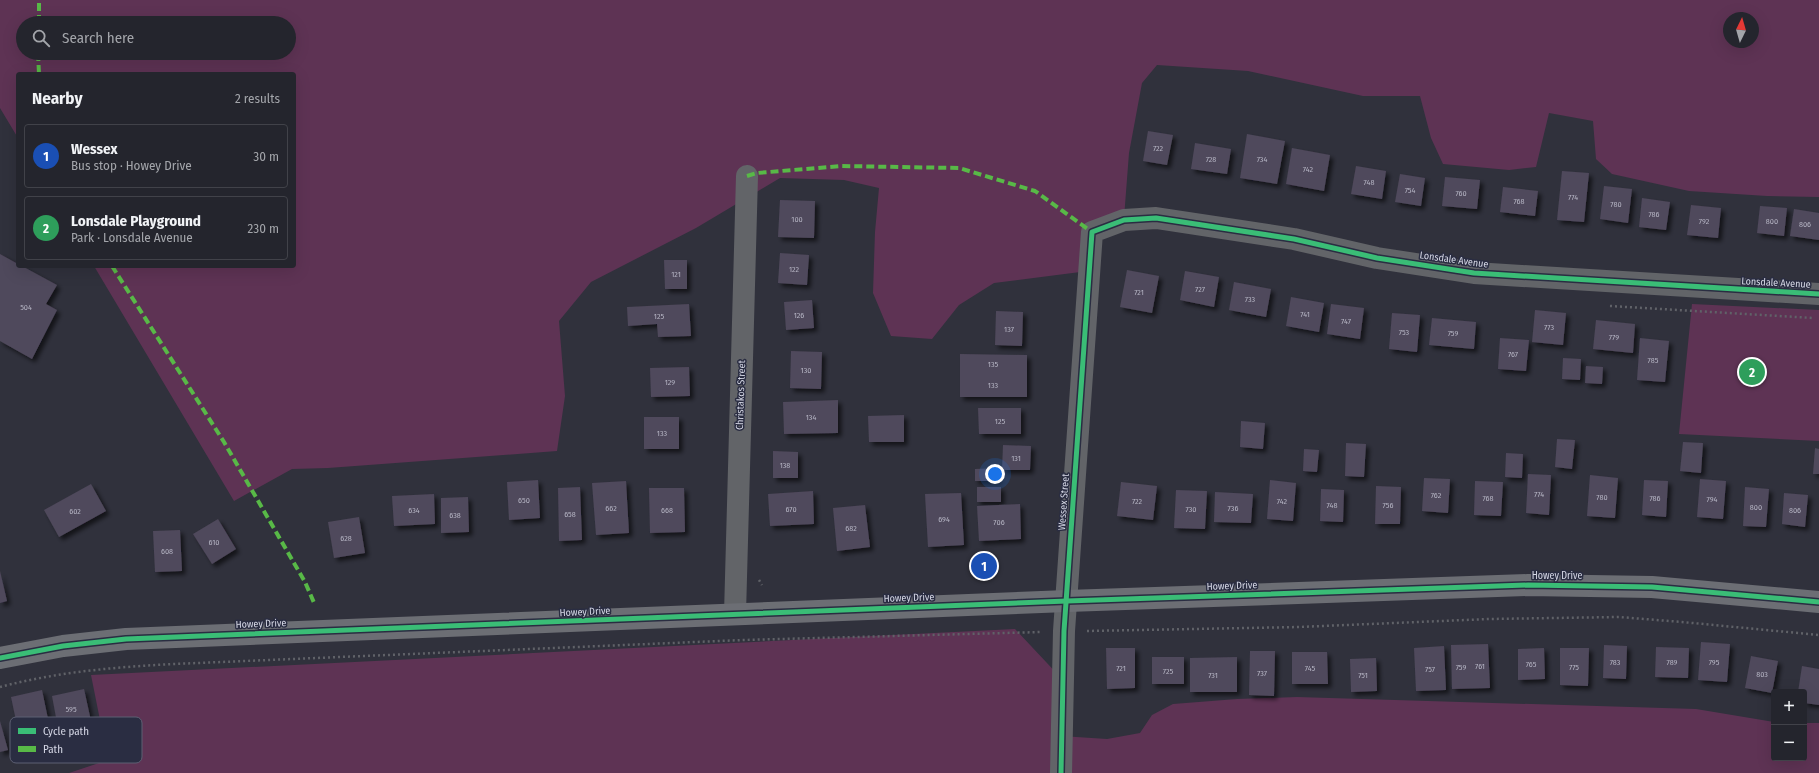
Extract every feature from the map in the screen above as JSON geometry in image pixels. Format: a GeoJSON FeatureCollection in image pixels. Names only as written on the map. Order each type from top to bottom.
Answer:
{"type":"FeatureCollection","features":[{"type":"Feature","properties":{"kind":"main road","name":"Howey Drive"},"geometry":{"type":"LineString","coordinates":[[0,658],[63,646],[126,639],[528,624],[1067,601],[1535,585],[1652,587],[1819,602]]}},
{"type":"Feature","properties":{"kind":"street","name":"Christakos Street"},"geometry":{"type":"LineString","coordinates":[[735,614],[747,176]]}},
{"type":"Feature","properties":{"kind":"street","name":"Lonsdale Avenue"},"geometry":{"type":"LineString","coordinates":[[1092,232],[1124,220],[1156,218],[1294,239],[1377,258],[1474,273],[1819,294]]}},
{"type":"Feature","properties":{"kind":"street","name":"Wessex Street"},"geometry":{"type":"LineString","coordinates":[[1061,773],[1064,631],[1092,232]]}},
{"type":"Feature","properties":{"kind":"path"},"geometry":{"type":"LineString","coordinates":[[0,687],[54,675],[114,667],[744,640],[1064,631],[1299,627],[1496,619],[1619,618],[1682,622],[1819,635]]}},
{"type":"Feature","properties":{"kind":"shaded area"},"geometry":{"type":"Polygon","coordinates":[[[0,0],[1819,0],[1819,197],[1767,196],[1689,191],[1612,174],[1596,159],[1593,121],[1549,113],[1536,167],[1509,170],[1443,164],[1431,138],[1420,96],[1363,96],[1248,71],[1157,65],[1142,83],[1129,153],[1124,218],[1090,232],[1088,271],[994,283],[959,305],[932,339],[891,336],[873,293],[875,232],[879,188],[844,180],[780,178],[696,228],[591,282],[559,321],[565,396],[557,451],[328,468],[292,469],[234,501],[95,268],[296,268],[296,72],[16,72],[16,135],[0,108],[0,0]]]}},
{"type":"Feature","properties":{"kind":"shaded area"},"geometry":{"type":"Polygon","coordinates":[[[1692,304],[1819,310],[1819,441],[1679,434],[1692,304]]]}},
{"type":"Feature","properties":{"kind":"shaded area"},"geometry":{"type":"Polygon","coordinates":[[[1015,629],[1062,679],[1061,736],[1107,739],[1140,733],[1152,715],[1173,704],[1237,699],[1297,697],[1696,709],[1771,722],[1771,761],[1807,761],[1807,723],[1819,723],[1819,773],[69,773],[99,763],[142,763],[142,717],[99,717],[91,675],[1015,629]]]}},
{"type":"Feature","properties":{"kind":"building"},"geometry":{"type":"Polygon","coordinates":[[[1148,131],[1173,135],[1167,165],[1143,161],[1148,131]]]}},
{"type":"Feature","properties":{"kind":"building"},"geometry":{"type":"Polygon","coordinates":[[[1247,134],[1285,141],[1277,184],[1240,178],[1247,134]]]}},
{"type":"Feature","properties":{"kind":"building"},"geometry":{"type":"Polygon","coordinates":[[[1195,143],[1231,149],[1227,174],[1191,169],[1195,143]]]}},
{"type":"Feature","properties":{"kind":"building"},"geometry":{"type":"Polygon","coordinates":[[[1292,148],[1330,155],[1324,191],[1286,184],[1292,148]]]}},
{"type":"Feature","properties":{"kind":"building"},"geometry":{"type":"Polygon","coordinates":[[[1356,166],[1386,171],[1382,199],[1351,194],[1356,166]]]}},
{"type":"Feature","properties":{"kind":"building"},"geometry":{"type":"Polygon","coordinates":[[[1562,171],[1589,173],[1584,222],[1557,220],[1562,171]]]}},
{"type":"Feature","properties":{"kind":"building"},"geometry":{"type":"Polygon","coordinates":[[[1400,174],[1425,178],[1421,206],[1395,202],[1400,174]]]}},
{"type":"Feature","properties":{"kind":"building"},"geometry":{"type":"Polygon","coordinates":[[[1445,177],[1480,180],[1477,209],[1442,206],[1445,177]]]}},
{"type":"Feature","properties":{"kind":"building"},"geometry":{"type":"Polygon","coordinates":[[[1604,186],[1632,189],[1628,223],[1600,219],[1604,186]]]}},
{"type":"Feature","properties":{"kind":"building"},"geometry":{"type":"Polygon","coordinates":[[[1503,187],[1538,191],[1535,216],[1500,212],[1503,187]]]}},
{"type":"Feature","properties":{"kind":"building"},"geometry":{"type":"Polygon","coordinates":[[[1642,198],[1670,202],[1666,230],[1639,227],[1642,198]]]}},
{"type":"Feature","properties":{"kind":"building"},"geometry":{"type":"Polygon","coordinates":[[[780,200],[815,201],[814,238],[778,237],[780,200]]]}},
{"type":"Feature","properties":{"kind":"building"},"geometry":{"type":"Polygon","coordinates":[[[1691,205],[1721,208],[1718,238],[1687,235],[1691,205]]]}},
{"type":"Feature","properties":{"kind":"building"},"geometry":{"type":"Polygon","coordinates":[[[1760,206],[1787,208],[1784,236],[1757,233],[1760,206]]]}},
{"type":"Feature","properties":{"kind":"building"},"geometry":{"type":"Polygon","coordinates":[[[1794,209],[1819,213],[1819,240],[1790,236],[1794,209]]]}},
{"type":"Feature","properties":{"kind":"building"},"geometry":{"type":"Polygon","coordinates":[[[780,253],[809,255],[807,285],[778,283],[780,253]]]}},
{"type":"Feature","properties":{"kind":"building"},"geometry":{"type":"Polygon","coordinates":[[[0,254],[16,263],[16,268],[26,268],[57,285],[46,304],[57,310],[32,359],[0,341],[0,254]]]}},
{"type":"Feature","properties":{"kind":"building"},"geometry":{"type":"Polygon","coordinates":[[[664,260],[687,260],[687,289],[665,289],[664,260]]]}},
{"type":"Feature","properties":{"kind":"building"},"geometry":{"type":"Polygon","coordinates":[[[1127,270],[1159,276],[1152,313],[1120,307],[1127,270]]]}},
{"type":"Feature","properties":{"kind":"building"},"geometry":{"type":"Polygon","coordinates":[[[1185,271],[1219,277],[1214,307],[1180,300],[1185,271]]]}},
{"type":"Feature","properties":{"kind":"building"},"geometry":{"type":"Polygon","coordinates":[[[1234,282],[1271,289],[1266,317],[1229,310],[1234,282]]]}},
{"type":"Feature","properties":{"kind":"building"},"geometry":{"type":"Polygon","coordinates":[[[1291,297],[1324,303],[1319,332],[1286,326],[1291,297]]]}},
{"type":"Feature","properties":{"kind":"building"},"geometry":{"type":"Polygon","coordinates":[[[812,300],[814,328],[786,330],[784,302],[812,300]]]}},
{"type":"Feature","properties":{"kind":"building"},"geometry":{"type":"Polygon","coordinates":[[[689,304],[691,336],[658,337],[657,324],[628,326],[627,307],[689,304]]]}},
{"type":"Feature","properties":{"kind":"building"},"geometry":{"type":"Polygon","coordinates":[[[1331,304],[1364,308],[1360,339],[1327,334],[1331,304]]]}},
{"type":"Feature","properties":{"kind":"building"},"geometry":{"type":"Polygon","coordinates":[[[1535,310],[1566,313],[1563,345],[1532,342],[1535,310]]]}},
{"type":"Feature","properties":{"kind":"building"},"geometry":{"type":"Polygon","coordinates":[[[996,311],[1023,312],[1022,346],[995,345],[996,311]]]}},
{"type":"Feature","properties":{"kind":"building"},"geometry":{"type":"Polygon","coordinates":[[[1392,313],[1420,315],[1417,352],[1389,349],[1392,313]]]}},
{"type":"Feature","properties":{"kind":"building"},"geometry":{"type":"Polygon","coordinates":[[[1432,318],[1476,322],[1474,349],[1429,345],[1432,318]]]}},
{"type":"Feature","properties":{"kind":"building"},"geometry":{"type":"Polygon","coordinates":[[[1596,320],[1635,324],[1633,353],[1593,349],[1596,320]]]}},
{"type":"Feature","properties":{"kind":"building"},"geometry":{"type":"Polygon","coordinates":[[[1500,338],[1529,340],[1526,371],[1498,369],[1500,338]]]}},
{"type":"Feature","properties":{"kind":"building"},"geometry":{"type":"Polygon","coordinates":[[[1640,338],[1669,341],[1665,382],[1637,380],[1640,338]]]}},
{"type":"Feature","properties":{"kind":"building"},"geometry":{"type":"Polygon","coordinates":[[[791,351],[822,352],[821,389],[790,388],[791,351]]]}},
{"type":"Feature","properties":{"kind":"building"},"geometry":{"type":"Polygon","coordinates":[[[960,354],[1027,355],[1027,397],[960,397],[960,354]]]}},
{"type":"Feature","properties":{"kind":"building"},"geometry":{"type":"Polygon","coordinates":[[[1563,358],[1581,359],[1580,380],[1562,379],[1563,358]]]}},
{"type":"Feature","properties":{"kind":"building"},"geometry":{"type":"Polygon","coordinates":[[[1586,366],[1603,367],[1602,384],[1585,383],[1586,366]]]}},
{"type":"Feature","properties":{"kind":"building"},"geometry":{"type":"Polygon","coordinates":[[[689,367],[690,396],[651,397],[650,368],[689,367]]]}},
{"type":"Feature","properties":{"kind":"building"},"geometry":{"type":"Polygon","coordinates":[[[838,400],[838,433],[784,434],[783,402],[838,400]]]}},
{"type":"Feature","properties":{"kind":"building"},"geometry":{"type":"Polygon","coordinates":[[[978,408],[1021,408],[1021,434],[979,434],[978,408]]]}},
{"type":"Feature","properties":{"kind":"building"},"geometry":{"type":"Polygon","coordinates":[[[904,415],[904,442],[869,442],[868,416],[904,415]]]}},
{"type":"Feature","properties":{"kind":"building"},"geometry":{"type":"Polygon","coordinates":[[[644,417],[679,417],[679,449],[644,449],[644,417]]]}},
{"type":"Feature","properties":{"kind":"building"},"geometry":{"type":"Polygon","coordinates":[[[1241,421],[1265,423],[1263,449],[1240,447],[1241,421]]]}},
{"type":"Feature","properties":{"kind":"building"},"geometry":{"type":"Polygon","coordinates":[[[1557,439],[1575,440],[1572,469],[1555,467],[1557,439]]]}},
{"type":"Feature","properties":{"kind":"building"},"geometry":{"type":"Polygon","coordinates":[[[1683,442],[1703,443],[1701,473],[1680,471],[1683,442]]]}},
{"type":"Feature","properties":{"kind":"building"},"geometry":{"type":"Polygon","coordinates":[[[1346,443],[1366,444],[1364,477],[1345,476],[1346,443]]]}},
{"type":"Feature","properties":{"kind":"building"},"geometry":{"type":"Polygon","coordinates":[[[1003,445],[1031,446],[1030,470],[1002,470],[1003,445]]]}},
{"type":"Feature","properties":{"kind":"building"},"geometry":{"type":"Polygon","coordinates":[[[1815,448],[1819,449],[1819,474],[1813,474],[1815,448]]]}},
{"type":"Feature","properties":{"kind":"building"},"geometry":{"type":"Polygon","coordinates":[[[1304,449],[1319,450],[1317,472],[1303,471],[1304,449]]]}},
{"type":"Feature","properties":{"kind":"building"},"geometry":{"type":"Polygon","coordinates":[[[773,451],[798,452],[798,478],[773,478],[773,451]]]}},
{"type":"Feature","properties":{"kind":"building"},"geometry":{"type":"Polygon","coordinates":[[[1506,453],[1523,454],[1522,478],[1505,477],[1506,453]]]}},
{"type":"Feature","properties":{"kind":"building"},"geometry":{"type":"Polygon","coordinates":[[[997,468],[998,481],[975,481],[975,469],[997,468]]]}},
{"type":"Feature","properties":{"kind":"building"},"geometry":{"type":"Polygon","coordinates":[[[1528,474],[1551,475],[1549,515],[1526,513],[1528,474]]]}},
{"type":"Feature","properties":{"kind":"building"},"geometry":{"type":"Polygon","coordinates":[[[1590,475],[1618,478],[1615,518],[1587,516],[1590,475]]]}},
{"type":"Feature","properties":{"kind":"building"},"geometry":{"type":"Polygon","coordinates":[[[1424,478],[1450,479],[1448,513],[1422,511],[1424,478]]]}},
{"type":"Feature","properties":{"kind":"building"},"geometry":{"type":"Polygon","coordinates":[[[1700,479],[1726,481],[1723,519],[1697,517],[1700,479]]]}},
{"type":"Feature","properties":{"kind":"building"},"geometry":{"type":"Polygon","coordinates":[[[538,480],[540,518],[509,520],[507,482],[538,480]]]}},
{"type":"Feature","properties":{"kind":"building"},"geometry":{"type":"Polygon","coordinates":[[[1270,480],[1296,483],[1293,521],[1267,519],[1270,480]]]}},
{"type":"Feature","properties":{"kind":"building"},"geometry":{"type":"Polygon","coordinates":[[[1644,480],[1668,481],[1666,517],[1642,515],[1644,480]]]}},
{"type":"Feature","properties":{"kind":"building"},"geometry":{"type":"Polygon","coordinates":[[[626,481],[629,533],[596,535],[592,483],[626,481]]]}},
{"type":"Feature","properties":{"kind":"building"},"geometry":{"type":"Polygon","coordinates":[[[1475,481],[1503,482],[1501,516],[1474,515],[1475,481]]]}},
{"type":"Feature","properties":{"kind":"building"},"geometry":{"type":"Polygon","coordinates":[[[1121,482],[1157,486],[1153,520],[1117,516],[1121,482]]]}},
{"type":"Feature","properties":{"kind":"building"},"geometry":{"type":"Polygon","coordinates":[[[91,484],[106,511],[59,537],[44,510],[91,484]]]}},
{"type":"Feature","properties":{"kind":"building"},"geometry":{"type":"Polygon","coordinates":[[[1376,486],[1401,487],[1400,524],[1375,524],[1376,486]]]}},
{"type":"Feature","properties":{"kind":"building"},"geometry":{"type":"Polygon","coordinates":[[[580,487],[582,540],[559,541],[558,488],[580,487]]]}},
{"type":"Feature","properties":{"kind":"building"},"geometry":{"type":"Polygon","coordinates":[[[977,487],[1001,487],[1001,502],[977,502],[977,487]]]}},
{"type":"Feature","properties":{"kind":"building"},"geometry":{"type":"Polygon","coordinates":[[[1745,487],[1769,489],[1766,527],[1743,526],[1745,487]]]}},
{"type":"Feature","properties":{"kind":"building"},"geometry":{"type":"Polygon","coordinates":[[[649,488],[684,488],[685,532],[650,533],[649,488]]]}},
{"type":"Feature","properties":{"kind":"building"},"geometry":{"type":"Polygon","coordinates":[[[1321,489],[1344,490],[1343,522],[1320,521],[1321,489]]]}},
{"type":"Feature","properties":{"kind":"building"},"geometry":{"type":"Polygon","coordinates":[[[1176,490],[1207,491],[1205,529],[1174,528],[1176,490]]]}},
{"type":"Feature","properties":{"kind":"building"},"geometry":{"type":"Polygon","coordinates":[[[813,491],[814,524],[770,526],[768,494],[813,491]]]}},
{"type":"Feature","properties":{"kind":"building"},"geometry":{"type":"Polygon","coordinates":[[[1215,492],[1253,494],[1251,523],[1214,522],[1215,492]]]}},
{"type":"Feature","properties":{"kind":"building"},"geometry":{"type":"Polygon","coordinates":[[[961,493],[964,545],[928,547],[925,494],[961,493]]]}},
{"type":"Feature","properties":{"kind":"building"},"geometry":{"type":"Polygon","coordinates":[[[1784,493],[1808,495],[1805,527],[1782,524],[1784,493]]]}},
{"type":"Feature","properties":{"kind":"building"},"geometry":{"type":"Polygon","coordinates":[[[434,494],[435,524],[394,526],[392,496],[434,494]]]}},
{"type":"Feature","properties":{"kind":"building"},"geometry":{"type":"Polygon","coordinates":[[[468,497],[469,532],[441,533],[441,498],[468,497]]]}},
{"type":"Feature","properties":{"kind":"building"},"geometry":{"type":"Polygon","coordinates":[[[1020,504],[1021,539],[979,541],[977,506],[1020,504]]]}},
{"type":"Feature","properties":{"kind":"building"},"geometry":{"type":"Polygon","coordinates":[[[865,505],[870,547],[837,551],[833,508],[865,505]]]}},
{"type":"Feature","properties":{"kind":"building"},"geometry":{"type":"Polygon","coordinates":[[[359,517],[365,553],[334,558],[328,522],[359,517]]]}},
{"type":"Feature","properties":{"kind":"building"},"geometry":{"type":"Polygon","coordinates":[[[218,519],[236,549],[212,564],[193,534],[218,519]]]}},
{"type":"Feature","properties":{"kind":"building"},"geometry":{"type":"Polygon","coordinates":[[[180,530],[182,571],[155,572],[153,531],[180,530]]]}},
{"type":"Feature","properties":{"kind":"building"},"geometry":{"type":"Polygon","coordinates":[[[0,571],[7,601],[0,603],[0,571]]]}},
{"type":"Feature","properties":{"kind":"building"},"geometry":{"type":"Polygon","coordinates":[[[1701,642],[1730,644],[1727,682],[1698,680],[1701,642]]]}},
{"type":"Feature","properties":{"kind":"building"},"geometry":{"type":"Polygon","coordinates":[[[1488,644],[1490,688],[1452,689],[1451,645],[1488,644]]]}},
{"type":"Feature","properties":{"kind":"building"},"geometry":{"type":"Polygon","coordinates":[[[1604,645],[1627,646],[1626,679],[1603,678],[1604,645]]]}},
{"type":"Feature","properties":{"kind":"building"},"geometry":{"type":"Polygon","coordinates":[[[1444,646],[1446,690],[1416,691],[1414,648],[1444,646]]]}},
{"type":"Feature","properties":{"kind":"building"},"geometry":{"type":"Polygon","coordinates":[[[1656,647],[1689,648],[1688,678],[1655,677],[1656,647]]]}},
{"type":"Feature","properties":{"kind":"building"},"geometry":{"type":"Polygon","coordinates":[[[1106,648],[1135,648],[1135,688],[1107,689],[1106,648]]]}},
{"type":"Feature","properties":{"kind":"building"},"geometry":{"type":"Polygon","coordinates":[[[1544,648],[1545,679],[1518,680],[1518,649],[1544,648]]]}},
{"type":"Feature","properties":{"kind":"building"},"geometry":{"type":"Polygon","coordinates":[[[1560,648],[1589,648],[1588,686],[1560,685],[1560,648]]]}},
{"type":"Feature","properties":{"kind":"building"},"geometry":{"type":"Polygon","coordinates":[[[1250,651],[1275,651],[1274,696],[1249,695],[1250,651]]]}},
{"type":"Feature","properties":{"kind":"building"},"geometry":{"type":"Polygon","coordinates":[[[1292,652],[1327,652],[1328,684],[1292,684],[1292,652]]]}},
{"type":"Feature","properties":{"kind":"building"},"geometry":{"type":"Polygon","coordinates":[[[1751,656],[1778,661],[1771,693],[1745,688],[1751,656]]]}},
{"type":"Feature","properties":{"kind":"building"},"geometry":{"type":"Polygon","coordinates":[[[1152,657],[1184,657],[1184,684],[1152,684],[1152,657]]]}},
{"type":"Feature","properties":{"kind":"building"},"geometry":{"type":"Polygon","coordinates":[[[1237,657],[1237,692],[1190,692],[1190,658],[1237,657]]]}},
{"type":"Feature","properties":{"kind":"building"},"geometry":{"type":"Polygon","coordinates":[[[1376,658],[1377,691],[1351,692],[1350,659],[1376,658]]]}},
{"type":"Feature","properties":{"kind":"building"},"geometry":{"type":"Polygon","coordinates":[[[1802,666],[1819,669],[1819,705],[1807,703],[1807,689],[1798,689],[1802,666]]]}},
{"type":"Feature","properties":{"kind":"building"},"geometry":{"type":"Polygon","coordinates":[[[84,689],[90,717],[56,717],[52,696],[84,689]]]}},
{"type":"Feature","properties":{"kind":"building"},"geometry":{"type":"Polygon","coordinates":[[[42,690],[48,717],[15,717],[11,697],[42,690]]]}},
{"type":"Feature","properties":{"kind":"building"},"geometry":{"type":"Polygon","coordinates":[[[0,721],[8,750],[0,752],[0,721]]]}},
{"type":"Feature","properties":{"kind":"marked path"},"geometry":{"type":"LineString","coordinates":[[39,0],[39,16]]}},
{"type":"Feature","properties":{"kind":"marked path"},"geometry":{"type":"LineString","coordinates":[[38,60],[39,72]]}},
{"type":"Feature","properties":{"kind":"marked path"},"geometry":{"type":"LineString","coordinates":[[747,176],[757,173],[841,166],[959,168],[1035,191],[1092,232]]}},
{"type":"Feature","properties":{"kind":"marked path"},"geometry":{"type":"LineString","coordinates":[[113,268],[224,442],[305,582],[315,605]]}},
{"type":"Feature","properties":{"kind":"cycle path"},"geometry":{"type":"LineString","coordinates":[[1061,773],[1064,631],[1092,232],[1124,220],[1156,218],[1294,239],[1377,258],[1474,273],[1819,294]]}},
{"type":"Feature","properties":{"kind":"cycle path"},"geometry":{"type":"LineString","coordinates":[[0,658],[63,646],[126,639],[1067,601],[1528,585],[1652,587],[1819,602]]}},
{"type":"Feature","properties":{"kind":"place","name":"Lonsdale Playground"},"geometry":{"type":"Point","coordinates":[1752,372]}},
{"type":"Feature","properties":{"kind":"place","name":"Wessex"},"geometry":{"type":"Point","coordinates":[984,566]}}]}
